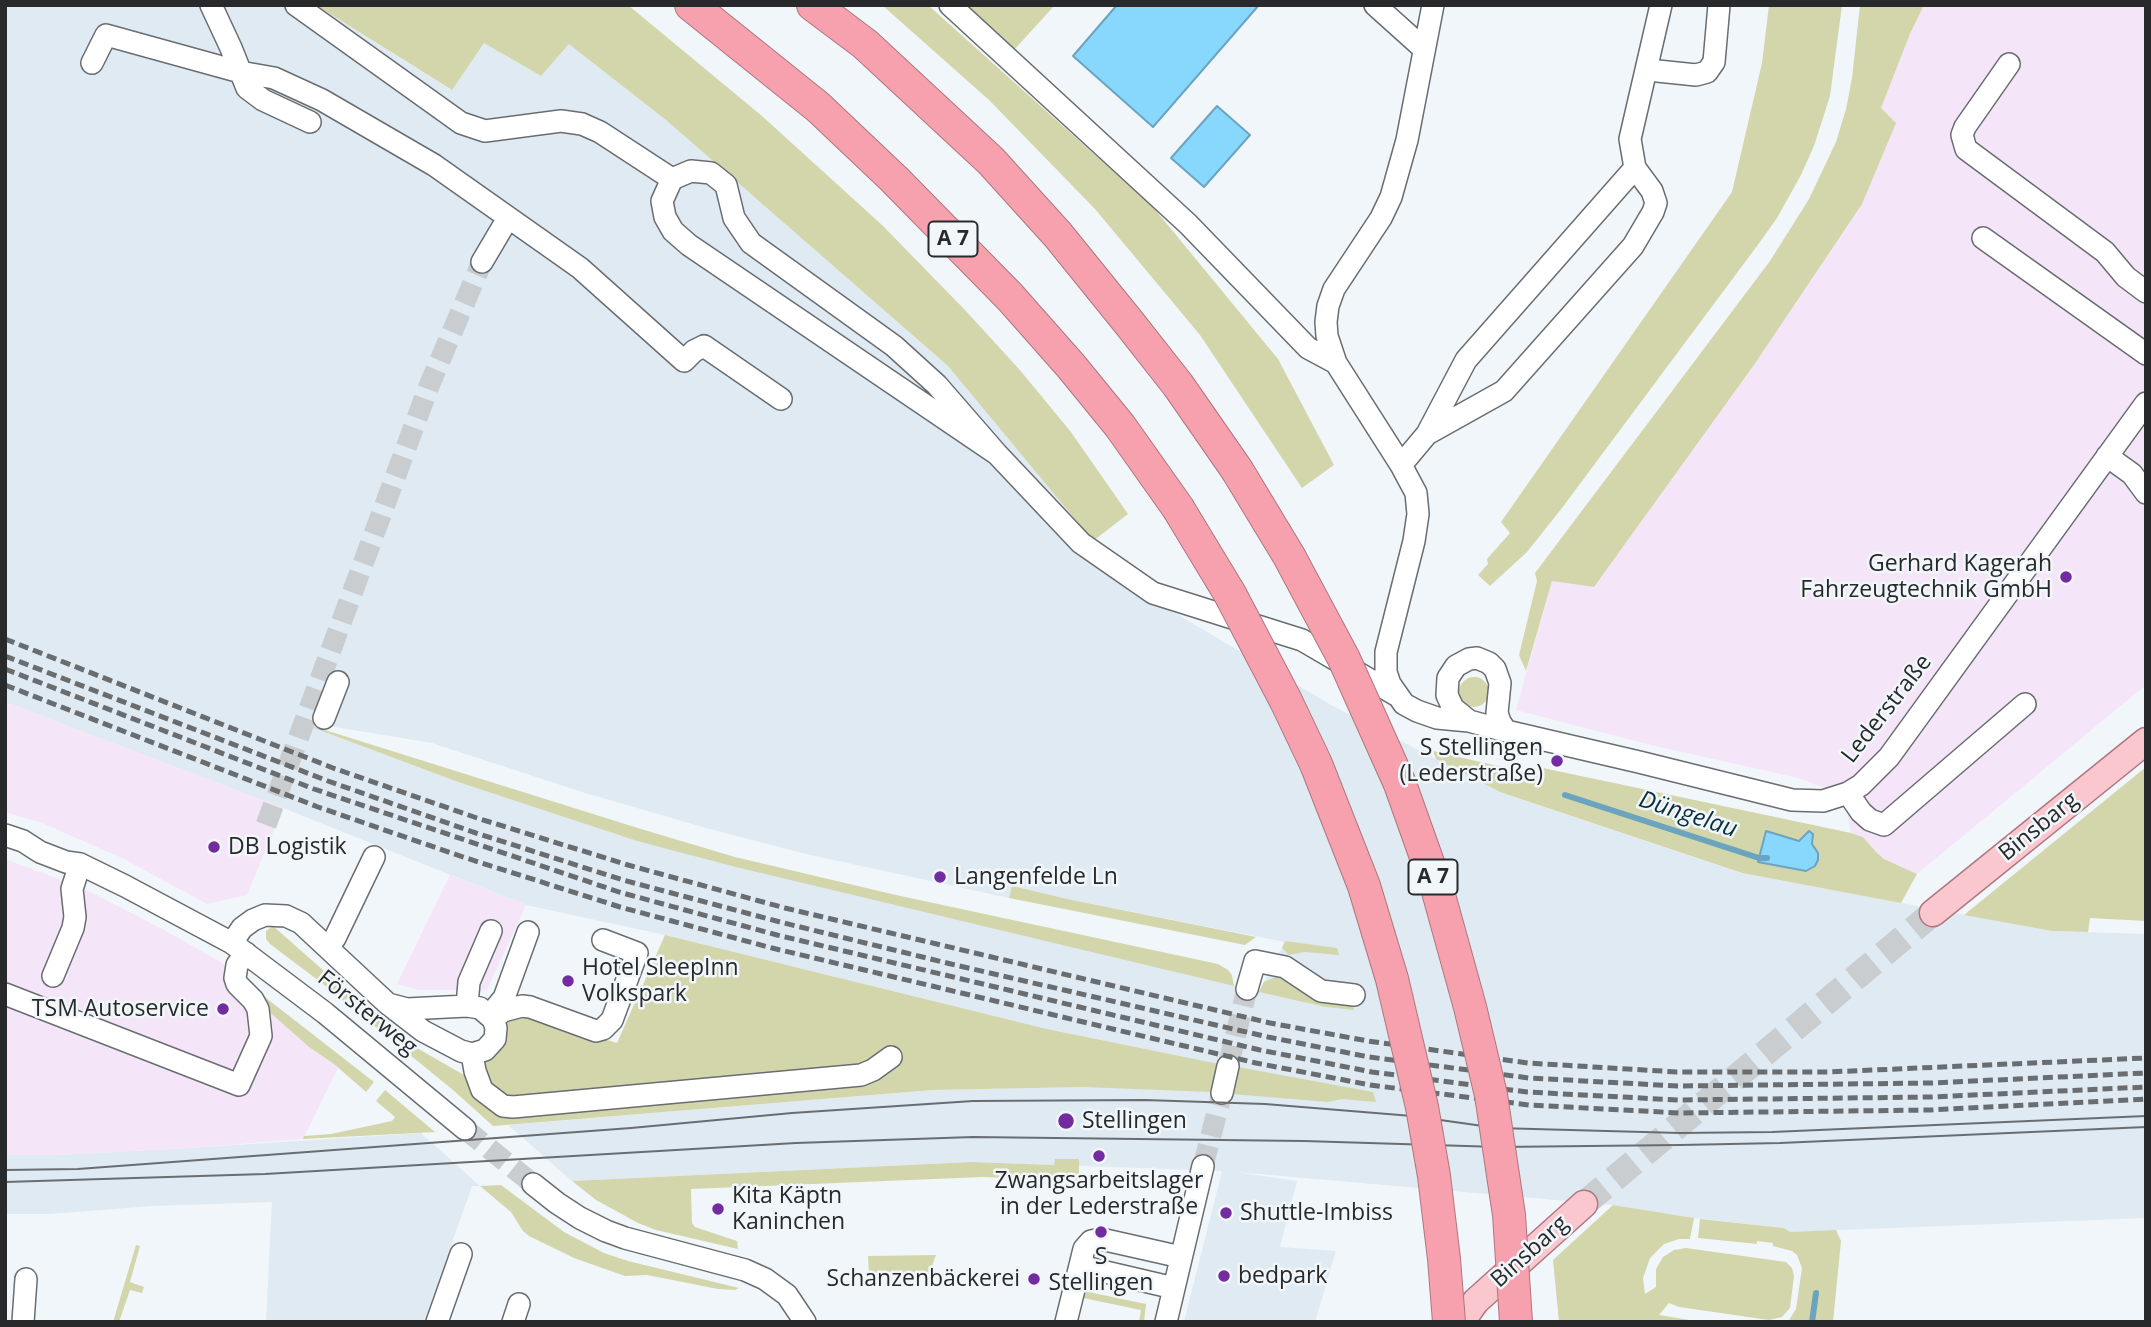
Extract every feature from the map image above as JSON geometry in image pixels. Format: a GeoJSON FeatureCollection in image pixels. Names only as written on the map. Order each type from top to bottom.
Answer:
{"type":"FeatureCollection","features":[{"type":"Feature","properties":{"kind":"highway","name":"A 7"},"geometry":{"type":"LineString","coordinates":[[691,5],[818,107],[894,179],[1000,287],[1071,366],[1120,426],[1178,508],[1230,594],[1316,764],[1364,886],[1392,979],[1422,1107],[1435,1187],[1449,1322]]}},
{"type":"Feature","properties":{"kind":"highway","name":"A 7"},"geometry":{"type":"LineString","coordinates":[[813,5],[865,44],[991,161],[1058,235],[1178,385],[1237,470],[1289,556],[1344,659],[1400,784],[1437,888],[1471,1007],[1491,1095],[1509,1215],[1516,1322]]}},
{"type":"Feature","properties":{"kind":"main road","name":"Binsbarg"},"geometry":{"type":"LineString","coordinates":[[1933,913],[2146,741]]}},
{"type":"Feature","properties":{"kind":"main road","name":"Binsbarg"},"geometry":{"type":"LineString","coordinates":[[1461,1322],[1476,1301],[1584,1204]]}},
{"type":"Feature","properties":{"kind":"main road","name":"Binsbarg"},"geometry":{"type":"LineString","coordinates":[[1437,1322],[1476,1301]]}},
{"type":"Feature","properties":{"kind":"street"},"geometry":{"type":"LineString","coordinates":[[211,5],[232,48],[247,88],[263,100],[310,122]]}},
{"type":"Feature","properties":{"kind":"street"},"geometry":{"type":"LineString","coordinates":[[296,5],[461,123],[485,131],[561,121],[582,124],[600,132],[673,180]]}},
{"type":"Feature","properties":{"kind":"street"},"geometry":{"type":"LineString","coordinates":[[950,5],[1188,224],[1308,348],[1336,363]]}},
{"type":"Feature","properties":{"kind":"street"},"geometry":{"type":"LineString","coordinates":[[1375,5],[1424,48]]}},
{"type":"Feature","properties":{"kind":"street"},"geometry":{"type":"LineString","coordinates":[[1396,695],[1386,672],[1386,652],[1414,541],[1418,514],[1416,493],[1336,363],[1327,336],[1326,322],[1334,289],[1381,218],[1391,197],[1407,141],[1433,5]]}},
{"type":"Feature","properties":{"kind":"street"},"geometry":{"type":"LineString","coordinates":[[1427,435],[1504,391],[1633,246],[1653,212],[1656,203],[1652,191],[1635,168],[1630,139],[1661,5]]}},
{"type":"Feature","properties":{"kind":"street"},"geometry":{"type":"LineString","coordinates":[[1648,70],[1696,75],[1707,72],[1714,62],[1719,5]]}},
{"type":"Feature","properties":{"kind":"street"},"geometry":{"type":"LineString","coordinates":[[92,62],[106,35],[240,72],[274,78],[322,100],[434,165],[580,268],[684,361],[704,346],[781,399]]}},
{"type":"Feature","properties":{"kind":"street"},"geometry":{"type":"LineString","coordinates":[[2009,64],[1965,127],[1962,135],[1966,149],[2105,252],[2126,277],[2146,292]]}},
{"type":"Feature","properties":{"kind":"street"},"geometry":{"type":"LineString","coordinates":[[1401,465],[1427,435],[1466,360],[1635,168]]}},
{"type":"Feature","properties":{"kind":"street"},"geometry":{"type":"LineString","coordinates":[[691,171],[710,173],[726,185],[734,218],[751,243],[894,346],[937,385],[997,454],[689,245],[673,231],[662,201],[673,180],[691,171]]}},
{"type":"Feature","properties":{"kind":"street"},"geometry":{"type":"LineString","coordinates":[[482,262],[508,218]]}},
{"type":"Feature","properties":{"kind":"street"},"geometry":{"type":"LineString","coordinates":[[1983,238],[2146,354]]}},
{"type":"Feature","properties":{"kind":"street","name":"Lederstraße"},"geometry":{"type":"LineString","coordinates":[[997,454],[1081,543],[1153,593],[1303,640],[1426,715],[1469,721],[1792,800],[1824,801],[1848,793],[1861,785],[1889,757],[2146,403]]}},
{"type":"Feature","properties":{"kind":"street"},"geometry":{"type":"LineString","coordinates":[[2107,456],[2132,474],[2146,493]]}},
{"type":"Feature","properties":{"kind":"street"},"geometry":{"type":"LineString","coordinates":[[1469,721],[1453,708],[1447,695],[1448,678],[1456,666],[1469,659],[1476,659],[1489,663],[1499,675],[1497,713],[1506,731]]}},
{"type":"Feature","properties":{"kind":"street"},"geometry":{"type":"LineString","coordinates":[[324,718],[338,682]]}},
{"type":"Feature","properties":{"kind":"street"},"geometry":{"type":"LineString","coordinates":[[1848,793],[1861,812],[1870,820],[1884,825],[2025,704]]}},
{"type":"Feature","properties":{"kind":"street","name":"Försterweg"},"geometry":{"type":"LineString","coordinates":[[5,835],[23,841],[40,852],[66,862],[80,864],[174,911],[239,948],[326,1013],[465,1129]]}},
{"type":"Feature","properties":{"kind":"street"},"geometry":{"type":"LineString","coordinates":[[327,947],[335,938],[374,857]]}},
{"type":"Feature","properties":{"kind":"street"},"geometry":{"type":"LineString","coordinates":[[53,976],[73,928],[75,917],[72,889],[80,864]]}},
{"type":"Feature","properties":{"kind":"street","name":"Försterweg"},"geometry":{"type":"LineString","coordinates":[[239,948],[242,929],[265,915],[279,914],[301,923],[388,1003],[423,1031],[472,1054]]}},
{"type":"Feature","properties":{"kind":"street"},"geometry":{"type":"LineString","coordinates":[[467,1006],[470,982],[491,931]]}},
{"type":"Feature","properties":{"kind":"street"},"geometry":{"type":"LineString","coordinates":[[528,932],[504,998],[492,1017],[496,1033],[492,1044],[485,1050],[472,1054],[482,1090],[503,1106],[861,1075],[891,1057]]}},
{"type":"Feature","properties":{"kind":"street"},"geometry":{"type":"LineString","coordinates":[[492,1017],[522,1006],[596,1031],[603,1029],[612,1020],[637,953],[603,940]]}},
{"type":"Feature","properties":{"kind":"street"},"geometry":{"type":"LineString","coordinates":[[5,994],[239,1085],[261,1036],[258,1009],[235,978],[239,948]]}},
{"type":"Feature","properties":{"kind":"street"},"geometry":{"type":"LineString","coordinates":[[1247,989],[1255,961],[1285,967],[1321,991],[1354,995]]}},
{"type":"Feature","properties":{"kind":"street","name":"Försterweg"},"geometry":{"type":"LineString","coordinates":[[388,1003],[407,1009],[467,1006],[480,1008],[492,1017]]}},
{"type":"Feature","properties":{"kind":"street"},"geometry":{"type":"LineString","coordinates":[[1222,1093],[1228,1066]]}},
{"type":"Feature","properties":{"kind":"street"},"geometry":{"type":"LineString","coordinates":[[1166,1322],[1203,1166]]}},
{"type":"Feature","properties":{"kind":"street"},"geometry":{"type":"LineString","coordinates":[[533,1184],[568,1211],[606,1231],[745,1270],[765,1279],[787,1296],[805,1322]]}},
{"type":"Feature","properties":{"kind":"street"},"geometry":{"type":"LineString","coordinates":[[1066,1322],[1086,1246],[1097,1239],[1181,1257]]}},
{"type":"Feature","properties":{"kind":"street"},"geometry":{"type":"LineString","coordinates":[[437,1322],[461,1254]]}},
{"type":"Feature","properties":{"kind":"street"},"geometry":{"type":"LineString","coordinates":[[1080,1266],[1174,1288]]}},
{"type":"Feature","properties":{"kind":"street"},"geometry":{"type":"LineString","coordinates":[[23,1322],[26,1279]]}},
{"type":"Feature","properties":{"kind":"shaded area"},"geometry":{"type":"Polygon","coordinates":[[[5,5],[316,5],[451,90],[484,43],[541,76],[569,43],[666,120],[948,366],[1093,541],[1139,592],[1333,706],[1500,792],[1741,873],[2052,931],[2146,934],[2146,1218],[1790,1232],[1784,1228],[1613,1205],[1236,1172],[1297,1181],[1280,1247],[1336,1251],[1315,1322],[1184,1322],[1222,1171],[972,1162],[572,1181],[508,1125],[933,1090],[1084,1087],[1237,1068],[1047,1029],[665,935],[526,905],[283,808],[5,702],[5,5]],[[298,721],[458,782],[637,841],[1234,986],[1259,991],[1285,942],[1012,886],[1009,898],[806,854],[582,792],[432,743],[298,721]]]}},
{"type":"Feature","properties":{"kind":"shaded area"},"geometry":{"type":"Polygon","coordinates":[[[1924,5],[2146,5],[2146,685],[1917,874],[1884,859],[1863,837],[1851,833],[1844,795],[1798,778],[1651,745],[1516,710],[1552,581],[1594,587],[1754,365],[1862,204],[1881,108],[1924,5]]]}},
{"type":"Feature","properties":{"kind":"shaded area"},"geometry":{"type":"Polygon","coordinates":[[[5,702],[283,808],[247,895],[207,904],[124,859],[42,823],[5,812],[5,702]]]}},
{"type":"Feature","properties":{"kind":"shaded area"},"geometry":{"type":"Polygon","coordinates":[[[5,859],[83,888],[219,961],[243,980],[266,1009],[309,1047],[334,1064],[338,1068],[303,1139],[190,1148],[5,1155],[5,859]]]}},
{"type":"Feature","properties":{"kind":"shaded area"},"geometry":{"type":"Polygon","coordinates":[[[450,875],[526,905],[487,990],[419,990],[397,984],[450,875]]]}},
{"type":"Feature","properties":{"kind":"shaded area"},"geometry":{"type":"Polygon","coordinates":[[[421,1133],[480,1186],[472,1186],[424,1322],[266,1322],[272,1202],[5,1214],[5,1155],[190,1148],[421,1133]]]}},
{"type":"Feature","properties":{"kind":"green space"},"geometry":{"type":"Polygon","coordinates":[[[316,5],[628,5],[762,116],[882,225],[1019,369],[1071,432],[1128,514],[1093,541],[948,366],[666,120],[569,44],[541,76],[484,43],[452,90],[316,5]]]}},
{"type":"Feature","properties":{"kind":"green space"},"geometry":{"type":"Polygon","coordinates":[[[882,5],[928,5],[1153,207],[1278,359],[1334,465],[1302,488],[1200,335],[1095,209],[989,100],[882,5]]]}},
{"type":"Feature","properties":{"kind":"green space"},"geometry":{"type":"Polygon","coordinates":[[[964,5],[1055,5],[1013,51],[964,5]]]}},
{"type":"Feature","properties":{"kind":"green space"},"geometry":{"type":"Polygon","coordinates":[[[1769,5],[1842,5],[1830,96],[1814,146],[1801,175],[1777,218],[1757,246],[1562,508],[1527,552],[1490,586],[1478,575],[1488,564],[1487,559],[1510,533],[1501,522],[1732,192],[1762,63],[1769,5]]]}},
{"type":"Feature","properties":{"kind":"green space"},"geometry":{"type":"Polygon","coordinates":[[[1860,5],[1924,5],[1881,108],[1896,123],[1862,204],[1754,365],[1594,587],[1552,581],[1526,671],[1519,655],[1537,581],[1535,573],[1770,261],[1809,199],[1836,142],[1846,109],[1860,5]]]}},
{"type":"Feature","properties":{"kind":"green space"},"geometry":{"type":"Polygon","coordinates":[[[1474,677],[1485,681],[1489,692],[1485,703],[1474,707],[1463,703],[1459,692],[1463,681],[1474,677]]]}},
{"type":"Feature","properties":{"kind":"green space"},"geometry":{"type":"Polygon","coordinates":[[[293,720],[735,857],[896,895],[1218,964],[1232,975],[1234,986],[637,841],[458,782],[293,720]]]}},
{"type":"Feature","properties":{"kind":"green space"},"geometry":{"type":"Polygon","coordinates":[[[1433,751],[1541,776],[1543,768],[1851,833],[1863,837],[1884,859],[1917,874],[1901,903],[1742,873],[1500,792],[1436,759],[1433,751]],[[1766,831],[1758,862],[1806,871],[1799,841],[1766,831]]]}},
{"type":"Feature","properties":{"kind":"green space"},"geometry":{"type":"Polygon","coordinates":[[[2146,767],[2146,921],[2090,918],[2088,932],[2052,931],[1964,915],[2146,767]]]}},
{"type":"Feature","properties":{"kind":"green space"},"geometry":{"type":"Polygon","coordinates":[[[1012,886],[1256,937],[1245,945],[1009,898],[1012,886]]]}},
{"type":"Feature","properties":{"kind":"green space"},"geometry":{"type":"Polygon","coordinates":[[[273,926],[390,1029],[410,1044],[464,1075],[474,1094],[483,1062],[495,1056],[504,1044],[506,1022],[521,1013],[617,1043],[665,935],[1047,1029],[1219,1064],[1212,1092],[1084,1087],[933,1090],[493,1126],[453,1090],[270,944],[266,939],[266,931],[273,926]]]}},
{"type":"Feature","properties":{"kind":"green space"},"geometry":{"type":"Polygon","coordinates":[[[1285,941],[1337,948],[1339,955],[1305,952],[1289,955],[1282,948],[1285,941]]]}},
{"type":"Feature","properties":{"kind":"green space"},"geometry":{"type":"Polygon","coordinates":[[[1278,976],[1352,1000],[1354,1010],[1326,1007],[1259,992],[1264,982],[1278,976]]]}},
{"type":"Feature","properties":{"kind":"green space"},"geometry":{"type":"Polygon","coordinates":[[[243,980],[374,1082],[366,1092],[266,1009],[243,980]]]}},
{"type":"Feature","properties":{"kind":"green space"},"geometry":{"type":"Polygon","coordinates":[[[1238,1067],[1373,1092],[1376,1102],[1342,1099],[1328,1102],[1231,1094],[1238,1067]]]}},
{"type":"Feature","properties":{"kind":"green space"},"geometry":{"type":"Polygon","coordinates":[[[385,1090],[435,1132],[303,1139],[304,1136],[331,1134],[392,1121],[395,1117],[376,1101],[385,1090]]]}},
{"type":"Feature","properties":{"kind":"green space"},"geometry":{"type":"Polygon","coordinates":[[[1055,1159],[1079,1159],[1079,1181],[983,1177],[691,1189],[692,1223],[695,1227],[737,1241],[738,1249],[656,1230],[638,1223],[596,1200],[572,1181],[972,1162],[1054,1165],[1055,1159]]]}},
{"type":"Feature","properties":{"kind":"green space"},"geometry":{"type":"Polygon","coordinates":[[[501,1185],[564,1232],[604,1253],[739,1288],[718,1289],[647,1275],[625,1276],[574,1258],[529,1236],[511,1212],[480,1186],[501,1185]]]}},
{"type":"Feature","properties":{"kind":"green space"},"geometry":{"type":"Polygon","coordinates":[[[1613,1205],[1694,1218],[1690,1239],[1664,1244],[1650,1258],[1643,1278],[1645,1294],[1656,1287],[1656,1269],[1663,1257],[1674,1250],[1686,1248],[1786,1262],[1792,1268],[1794,1276],[1790,1308],[1782,1317],[1769,1320],[1679,1307],[1669,1303],[1659,1315],[1702,1322],[1559,1322],[1553,1260],[1613,1205]]]}},
{"type":"Feature","properties":{"kind":"green space"},"geometry":{"type":"Polygon","coordinates":[[[1700,1219],[1784,1228],[1790,1232],[1836,1230],[1841,1241],[1833,1322],[1788,1322],[1796,1309],[1802,1268],[1797,1255],[1792,1251],[1773,1246],[1773,1243],[1698,1238],[1700,1219]]]}},
{"type":"Feature","properties":{"kind":"green space"},"geometry":{"type":"Polygon","coordinates":[[[136,1245],[140,1246],[130,1282],[144,1287],[142,1293],[130,1290],[119,1322],[113,1322],[136,1245]]]}},
{"type":"Feature","properties":{"kind":"green space"},"geometry":{"type":"Polygon","coordinates":[[[936,1255],[929,1274],[869,1276],[868,1256],[936,1255]]]}},
{"type":"Feature","properties":{"kind":"green space"},"geometry":{"type":"Polygon","coordinates":[[[1095,1283],[1093,1293],[1146,1304],[1144,1322],[1139,1322],[1141,1310],[1083,1298],[1084,1288],[1095,1283]]]}},
{"type":"Feature","properties":{"kind":"water"},"geometry":{"type":"Polygon","coordinates":[[[1117,5],[1259,5],[1153,127],[1073,56],[1117,5]]]}},
{"type":"Feature","properties":{"kind":"water"},"geometry":{"type":"Polygon","coordinates":[[[1217,106],[1250,135],[1204,187],[1171,158],[1217,106]]]}},
{"type":"Feature","properties":{"kind":"water"},"geometry":{"type":"Polygon","coordinates":[[[1766,831],[1799,841],[1809,831],[1813,834],[1812,844],[1818,853],[1815,866],[1806,871],[1758,862],[1766,831]]]}},
{"type":"Feature","properties":{"kind":"waterway","name":"Düngelau"},"geometry":{"type":"LineString","coordinates":[[1565,795],[1759,858],[1767,858]]}},
{"type":"Feature","properties":{"kind":"waterway","name":"Düngelau"},"geometry":{"type":"LineString","coordinates":[[1812,1322],[1816,1293]]}},
{"type":"Feature","properties":{"kind":"tunnel"},"geometry":{"type":"LineString","coordinates":[[266,825],[429,386],[482,262]]}},
{"type":"Feature","properties":{"kind":"tunnel"},"geometry":{"type":"LineString","coordinates":[[1584,1204],[1933,913]]}},
{"type":"Feature","properties":{"kind":"tunnel"},"geometry":{"type":"LineString","coordinates":[[1228,1066],[1247,989]]}},
{"type":"Feature","properties":{"kind":"tunnel"},"geometry":{"type":"LineString","coordinates":[[1203,1166],[1222,1093]]}},
{"type":"Feature","properties":{"kind":"tunnel"},"geometry":{"type":"LineString","coordinates":[[465,1129],[533,1184]]}},
{"type":"Feature","properties":{"kind":"tram line"},"geometry":{"type":"LineString","coordinates":[[5,1170],[78,1169],[973,1101],[1145,1100],[1265,1104],[1412,1116],[1497,1128],[1680,1133],[1772,1132],[2146,1116]]}},
{"type":"Feature","properties":{"kind":"tram line"},"geometry":{"type":"LineString","coordinates":[[5,1182],[265,1174],[796,1143],[973,1137],[1304,1141],[1498,1147],[1780,1143],[2146,1127]]}},
{"type":"Feature","properties":{"kind":"railway"},"geometry":{"type":"LineString","coordinates":[[5,639],[333,768],[477,818],[628,865],[785,908],[1270,1023],[1368,1041],[1528,1063],[1677,1072],[1828,1072],[2146,1058]]}},
{"type":"Feature","properties":{"kind":"railway"},"geometry":{"type":"LineString","coordinates":[[5,656],[328,781],[473,832],[623,880],[951,964],[1268,1037],[1369,1057],[1529,1078],[1678,1086],[1931,1083],[2146,1073]]}},
{"type":"Feature","properties":{"kind":"railway"},"geometry":{"type":"LineString","coordinates":[[5,669],[314,789],[619,892],[777,935],[1260,1050],[1372,1072],[1527,1092],[1678,1100],[1931,1097],[2146,1087]]}},
{"type":"Feature","properties":{"kind":"railway"},"geometry":{"type":"LineString","coordinates":[[5,685],[318,807],[620,907],[772,948],[1256,1063],[1370,1085],[1529,1105],[1680,1113],[1931,1110],[2146,1099]]}},
{"type":"Feature","properties":{"kind":"place","name":"Gerhard Kagerah Fahrzeugtechnik GmbH"},"geometry":{"type":"Point","coordinates":[2066,577]}},
{"type":"Feature","properties":{"kind":"place","name":"S Stellingen (Lederstraße)"},"geometry":{"type":"Point","coordinates":[1557,761]}},
{"type":"Feature","properties":{"kind":"place","name":"DB Logistik"},"geometry":{"type":"Point","coordinates":[214,847]}},
{"type":"Feature","properties":{"kind":"place","name":"Langenfelde Ln"},"geometry":{"type":"Point","coordinates":[940,877]}},
{"type":"Feature","properties":{"kind":"place","name":"Hotel SleepInn Volkspark"},"geometry":{"type":"Point","coordinates":[568,981]}},
{"type":"Feature","properties":{"kind":"place","name":"TSM Autoservice"},"geometry":{"type":"Point","coordinates":[223,1009]}},
{"type":"Feature","properties":{"kind":"place","name":"Stellingen"},"geometry":{"type":"Point","coordinates":[1066,1121]}},
{"type":"Feature","properties":{"kind":"place","name":"Zwangsarbeitslager in der Lederstraße"},"geometry":{"type":"Point","coordinates":[1099,1156]}},
{"type":"Feature","properties":{"kind":"place","name":"Kita Käptn Kaninchen"},"geometry":{"type":"Point","coordinates":[718,1209]}},
{"type":"Feature","properties":{"kind":"place","name":"Shuttle-Imbiss"},"geometry":{"type":"Point","coordinates":[1226,1213]}},
{"type":"Feature","properties":{"kind":"place","name":"S Stellingen"},"geometry":{"type":"Point","coordinates":[1101,1232]}},
{"type":"Feature","properties":{"kind":"place","name":"bedpark"},"geometry":{"type":"Point","coordinates":[1224,1276]}},
{"type":"Feature","properties":{"kind":"place","name":"Schanzenbäckerei"},"geometry":{"type":"Point","coordinates":[1034,1279]}}]}
